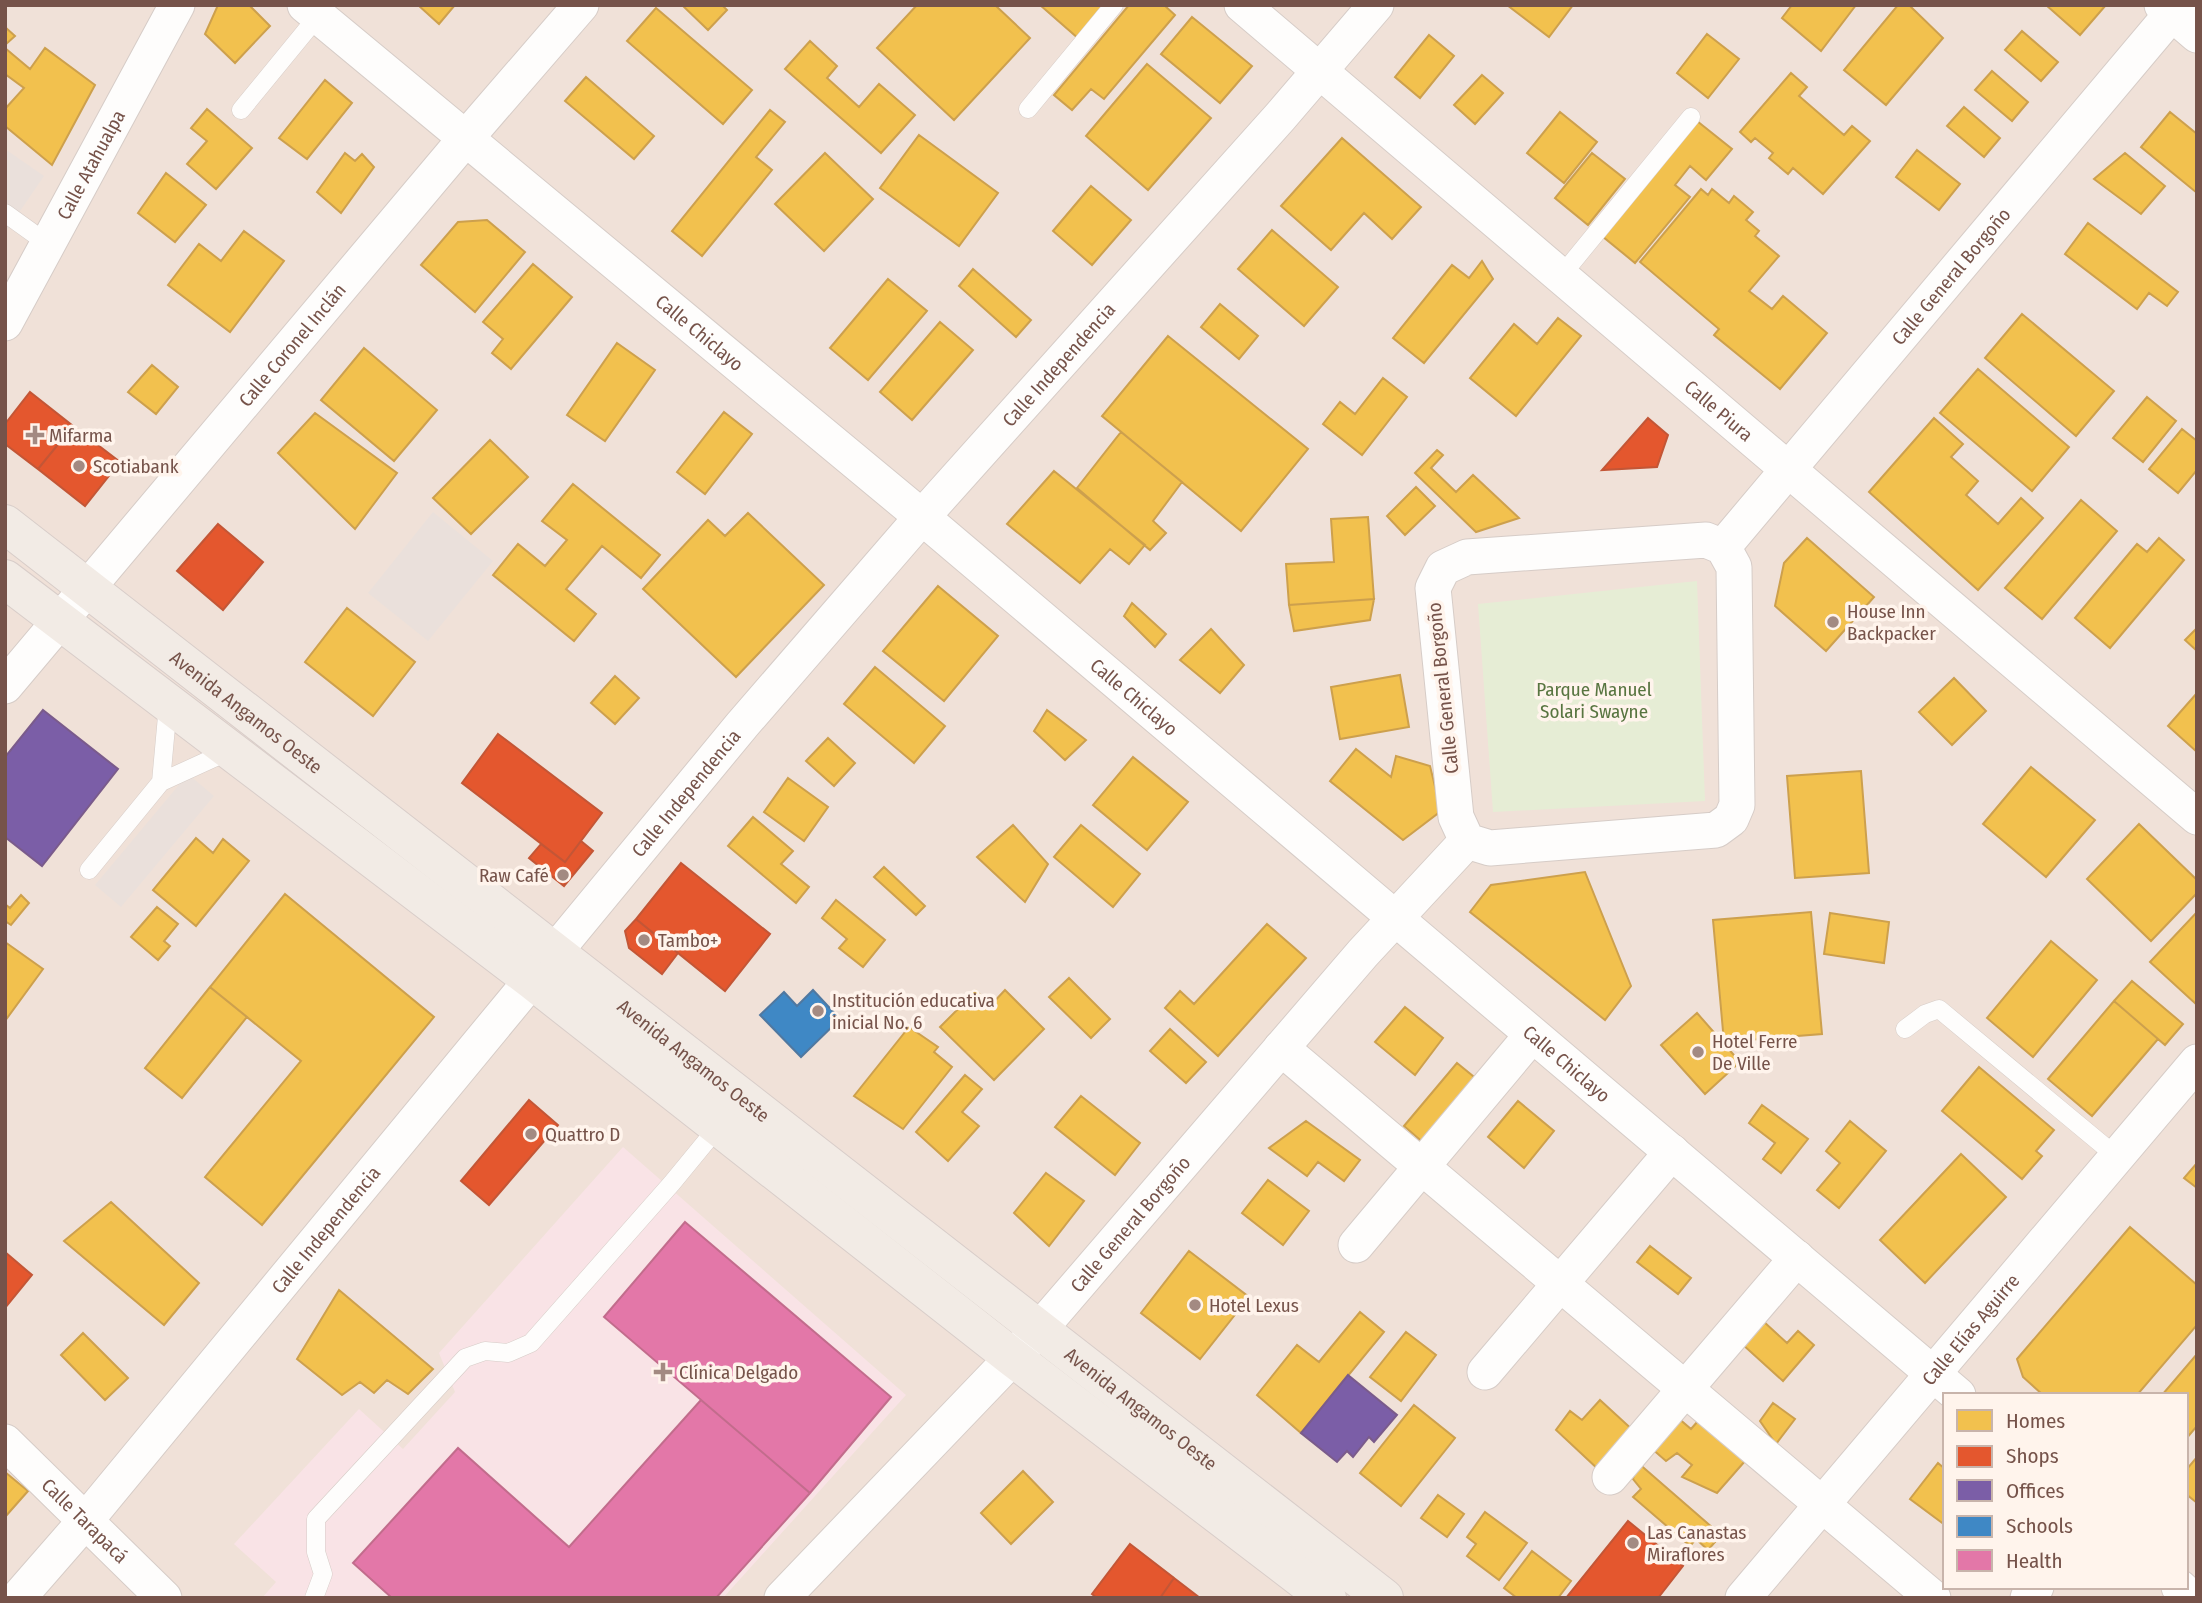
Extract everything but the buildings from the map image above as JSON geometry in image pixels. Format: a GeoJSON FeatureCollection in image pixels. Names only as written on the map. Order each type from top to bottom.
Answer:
{"type":"FeatureCollection","features":[{"type":"Feature","properties":{"kind":"main road","name":"Avenida Angamos Oeste"},"geometry":{"type":"LineString","coordinates":[[5,524],[88,588],[543,967],[718,1127],[1326,1598]]}},
{"type":"Feature","properties":{"kind":"main road","name":"Avenida Angamos Oeste"},"geometry":{"type":"LineString","coordinates":[[5,579],[229,751],[543,967],[1038,1331],[1384,1598]]}},
{"type":"Feature","properties":{"kind":"street","name":"Calle Atahualpa"},"geometry":{"type":"LineString","coordinates":[[5,323],[177,5]]}},
{"type":"Feature","properties":{"kind":"street","name":"Calle Coronel Inclán"},"geometry":{"type":"LineString","coordinates":[[5,686],[581,5]]}},
{"type":"Feature","properties":{"kind":"street","name":"Calle Piura"},"geometry":{"type":"LineString","coordinates":[[1242,5],[2197,817]]}},
{"type":"Feature","properties":{"kind":"street","name":"Calle Independencia"},"geometry":{"type":"LineString","coordinates":[[18,1598],[86,1520],[742,725],[922,517],[1376,5]]}},
{"type":"Feature","properties":{"kind":"street","name":"Calle Chiclayo"},"geometry":{"type":"LineString","coordinates":[[312,11],[922,517],[1945,1384]]}},
{"type":"Feature","properties":{"kind":"street","name":"Calle General Borgoño"},"geometry":{"type":"LineString","coordinates":[[782,1598],[1038,1331],[1394,918],[1466,841],[1456,817],[1433,588],[1443,568],[1467,557],[1480,556],[1706,540],[1724,547],[2178,15]]}},
{"type":"Feature","properties":{"kind":"street"},"geometry":{"type":"LineString","coordinates":[[1466,841],[1490,848],[1716,830],[1731,819],[1737,805],[1734,567],[1724,547]]}},
{"type":"Feature","properties":{"kind":"street"},"geometry":{"type":"LineString","coordinates":[[1356,1245],[1532,1035]]}},
{"type":"Feature","properties":{"kind":"street"},"geometry":{"type":"LineString","coordinates":[[1281,1048],[1933,1598]]}},
{"type":"Feature","properties":{"kind":"street","name":"Calle Elías Aguirre"},"geometry":{"type":"LineString","coordinates":[[1743,1598],[1822,1504],[1945,1384],[2116,1156],[2197,1062]]}},
{"type":"Feature","properties":{"kind":"street"},"geometry":{"type":"LineString","coordinates":[[1485,1372],[1672,1152]]}},
{"type":"Feature","properties":{"kind":"street"},"geometry":{"type":"LineString","coordinates":[[1610,1477],[1797,1258]]}},
{"type":"Feature","properties":{"kind":"street","name":"Calle Tarapacá"},"geometry":{"type":"LineString","coordinates":[[5,1442],[164,1598]]}},
{"type":"Feature","properties":{"kind":"lane"},"geometry":{"type":"LineString","coordinates":[[1028,109],[1114,5]]}},
{"type":"Feature","properties":{"kind":"lane"},"geometry":{"type":"LineString","coordinates":[[241,110],[312,11]]}},
{"type":"Feature","properties":{"kind":"lane"},"geometry":{"type":"LineString","coordinates":[[1561,276],[1691,117]]}},
{"type":"Feature","properties":{"kind":"lane"},"geometry":{"type":"LineString","coordinates":[[6,215],[48,244]]}},
{"type":"Feature","properties":{"kind":"lane"},"geometry":{"type":"LineString","coordinates":[[161,782],[168,705]]}},
{"type":"Feature","properties":{"kind":"lane"},"geometry":{"type":"LineString","coordinates":[[89,870],[161,782],[229,751]]}},
{"type":"Feature","properties":{"kind":"lane"},"geometry":{"type":"LineString","coordinates":[[1905,1029],[1925,1014],[1938,1009],[2116,1156]]}},
{"type":"Feature","properties":{"kind":"lane"},"geometry":{"type":"LineString","coordinates":[[314,1598],[323,1574],[316,1552],[316,1519],[465,1358],[485,1351],[508,1353],[530,1343],[718,1127]]}},
{"type":"Feature","properties":{"kind":"shaded area"},"geometry":{"type":"Polygon","coordinates":[[[5,5],[2197,5],[2197,1598],[5,1598],[5,5]]]}},
{"type":"Feature","properties":{"kind":"shaded area"},"geometry":{"type":"Polygon","coordinates":[[[5,149],[44,176],[5,233],[5,149]]]}},
{"type":"Feature","properties":{"kind":"shaded area"},"geometry":{"type":"Polygon","coordinates":[[[433,512],[493,561],[428,641],[368,593],[433,512]]]}},
{"type":"Feature","properties":{"kind":"shaded area"},"geometry":{"type":"Polygon","coordinates":[[[188,774],[214,796],[121,907],[95,885],[188,774]]]}},
{"type":"Feature","properties":{"kind":"shaded area","name":"Clínica Delgado"},"geometry":{"type":"Polygon","coordinates":[[[623,1147],[906,1395],[723,1598],[262,1598],[276,1582],[234,1544],[359,1409],[403,1449],[455,1392],[439,1353],[623,1147]]]}},
{"type":"Feature","properties":{"kind":"green space","name":"Parque Manuel Solari Swayne"},"geometry":{"type":"Polygon","coordinates":[[[1697,581],[1705,801],[1493,812],[1478,604],[1697,581]]]}},
{"type":"Feature","properties":{"kind":"place","name":"Mifarma"},"geometry":{"type":"Point","coordinates":[35,435]}},
{"type":"Feature","properties":{"kind":"place","name":"Scotiabank"},"geometry":{"type":"Point","coordinates":[79,466]}},
{"type":"Feature","properties":{"kind":"place","name":"House Inn Backpacker"},"geometry":{"type":"Point","coordinates":[1833,622]}},
{"type":"Feature","properties":{"kind":"place","name":"Raw Café"},"geometry":{"type":"Point","coordinates":[563,875]}},
{"type":"Feature","properties":{"kind":"place","name":"Tambo+"},"geometry":{"type":"Point","coordinates":[644,940]}},
{"type":"Feature","properties":{"kind":"place","name":"Institución educativa inicial No. 6"},"geometry":{"type":"Point","coordinates":[818,1011]}},
{"type":"Feature","properties":{"kind":"place","name":"Hotel Ferre De Ville"},"geometry":{"type":"Point","coordinates":[1698,1052]}},
{"type":"Feature","properties":{"kind":"place","name":"Quattro D"},"geometry":{"type":"Point","coordinates":[531,1134]}},
{"type":"Feature","properties":{"kind":"place","name":"Hotel Lexus"},"geometry":{"type":"Point","coordinates":[1195,1305]}},
{"type":"Feature","properties":{"kind":"place","name":"Clínica Delgado"},"geometry":{"type":"Point","coordinates":[663,1372]}},
{"type":"Feature","properties":{"kind":"place","name":"Las Canastas Miraflores"},"geometry":{"type":"Point","coordinates":[1633,1543]}}]}
